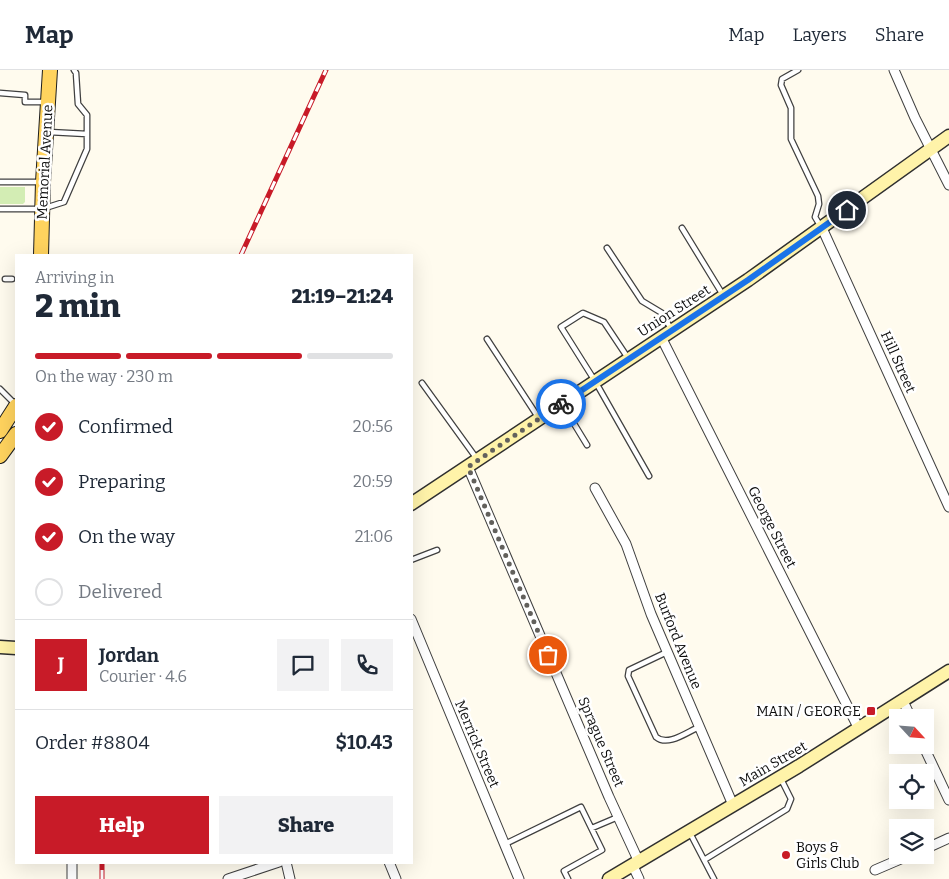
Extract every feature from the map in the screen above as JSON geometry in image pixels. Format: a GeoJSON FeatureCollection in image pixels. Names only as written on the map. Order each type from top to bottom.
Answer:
{"type":"FeatureCollection","features":[{"type":"Feature","properties":{"kind":"main road","name":"Memorial Avenue"},"geometry":{"type":"LineString","coordinates":[[41,254],[43,182],[50,70]]}},
{"type":"Feature","properties":{"kind":"main road","name":"Union Street"},"geometry":{"type":"LineString","coordinates":[[413,503],[724,296],[949,136]]}},
{"type":"Feature","properties":{"kind":"main road"},"geometry":{"type":"LineString","coordinates":[[0,432],[15,408]]}},
{"type":"Feature","properties":{"kind":"main road"},"geometry":{"type":"LineString","coordinates":[[0,456],[15,435]]}},
{"type":"Feature","properties":{"kind":"main road"},"geometry":{"type":"LineString","coordinates":[[0,647],[15,648]]}},
{"type":"Feature","properties":{"kind":"main road","name":"Main Street"},"geometry":{"type":"LineString","coordinates":[[609,879],[859,729],[949,671]]}},
{"type":"Feature","properties":{"kind":"street"},"geometry":{"type":"LineString","coordinates":[[894,70],[915,118],[949,185]]}},
{"type":"Feature","properties":{"kind":"street","name":"Hill Street"},"geometry":{"type":"LineString","coordinates":[[822,228],[949,507]]}},
{"type":"Feature","properties":{"kind":"street","name":"George Street"},"geometry":{"type":"LineString","coordinates":[[666,334],[859,729]]}},
{"type":"Feature","properties":{"kind":"street","name":"Sprague Street"},"geometry":{"type":"LineString","coordinates":[[473,464],[618,817],[636,864],[639,879]]}},
{"type":"Feature","properties":{"kind":"street","name":"Burford Avenue"},"geometry":{"type":"LineString","coordinates":[[596,488],[626,544],[651,614],[733,805]]}},
{"type":"Feature","properties":{"kind":"street","name":"Merrick Street"},"geometry":{"type":"LineString","coordinates":[[413,624],[519,879]]}},
{"type":"Feature","properties":{"kind":"street"},"geometry":{"type":"LineString","coordinates":[[903,701],[907,709]]}},
{"type":"Feature","properties":{"kind":"street"},"geometry":{"type":"LineString","coordinates":[[927,754],[949,800]]}},
{"type":"Feature","properties":{"kind":"street"},"geometry":{"type":"LineString","coordinates":[[934,844],[949,838]]}},
{"type":"Feature","properties":{"kind":"street"},"geometry":{"type":"LineString","coordinates":[[72,864],[72,879]]}},
{"type":"Feature","properties":{"kind":"street"},"geometry":{"type":"LineString","coordinates":[[228,879],[273,864]]}},
{"type":"Feature","properties":{"kind":"street"},"geometry":{"type":"LineString","coordinates":[[286,864],[290,879]]}},
{"type":"Feature","properties":{"kind":"street"},"geometry":{"type":"LineString","coordinates":[[390,864],[396,879]]}},
{"type":"Feature","properties":{"kind":"street"},"geometry":{"type":"LineString","coordinates":[[875,870],[889,864]]}},
{"type":"Feature","properties":{"kind":"lane"},"geometry":{"type":"LineString","coordinates":[[0,209],[42,209],[64,202],[87,149],[87,115],[78,104],[76,72],[74,70]]}},
{"type":"Feature","properties":{"kind":"lane"},"geometry":{"type":"LineString","coordinates":[[798,70],[782,79],[781,84],[791,108],[791,139],[818,196],[819,204],[815,217],[822,228]]}},
{"type":"Feature","properties":{"kind":"lane"},"geometry":{"type":"LineString","coordinates":[[0,93],[25,94],[25,102],[48,102]]}},
{"type":"Feature","properties":{"kind":"lane"},"geometry":{"type":"LineString","coordinates":[[47,132],[87,134]]}},
{"type":"Feature","properties":{"kind":"lane"},"geometry":{"type":"LineString","coordinates":[[0,182],[43,182]]}},
{"type":"Feature","properties":{"kind":"lane"},"geometry":{"type":"LineString","coordinates":[[682,228],[724,296]]}},
{"type":"Feature","properties":{"kind":"lane"},"geometry":{"type":"LineString","coordinates":[[607,248],[642,301],[662,313],[666,334]]}},
{"type":"Feature","properties":{"kind":"lane"},"geometry":{"type":"LineString","coordinates":[[5,279],[12,279]]}},
{"type":"Feature","properties":{"kind":"lane"},"geometry":{"type":"LineString","coordinates":[[628,359],[604,322],[583,313],[561,327],[650,476]]}},
{"type":"Feature","properties":{"kind":"lane"},"geometry":{"type":"LineString","coordinates":[[487,338],[539,418]]}},
{"type":"Feature","properties":{"kind":"lane"},"geometry":{"type":"LineString","coordinates":[[422,383],[473,464]]}},
{"type":"Feature","properties":{"kind":"lane"},"geometry":{"type":"LineString","coordinates":[[0,389],[15,405]]}},
{"type":"Feature","properties":{"kind":"lane"},"geometry":{"type":"LineString","coordinates":[[561,403],[587,445]]}},
{"type":"Feature","properties":{"kind":"lane"},"geometry":{"type":"LineString","coordinates":[[413,559],[436,550]]}},
{"type":"Feature","properties":{"kind":"lane"},"geometry":{"type":"LineString","coordinates":[[667,652],[629,670],[628,676],[656,737],[660,740],[669,740],[699,726]]}},
{"type":"Feature","properties":{"kind":"lane"},"geometry":{"type":"LineString","coordinates":[[704,860],[787,809],[790,804],[790,794],[780,777]]}},
{"type":"Feature","properties":{"kind":"lane"},"geometry":{"type":"LineString","coordinates":[[505,844],[581,807],[602,850],[564,870],[568,879]]}},
{"type":"Feature","properties":{"kind":"lane"},"geometry":{"type":"LineString","coordinates":[[592,828],[618,817]]}},
{"type":"Feature","properties":{"kind":"lane"},"geometry":{"type":"LineString","coordinates":[[689,831],[714,879]]}},
{"type":"Feature","properties":{"kind":"green space"},"geometry":{"type":"Polygon","coordinates":[[[0,187],[25,187],[25,202],[23,204],[0,204],[0,187]]]}},
{"type":"Feature","properties":{"kind":"railway"},"geometry":{"type":"LineString","coordinates":[[241,254],[326,70]]}},
{"type":"Feature","properties":{"kind":"railway"},"geometry":{"type":"LineString","coordinates":[[102,864],[102,879]]}},
{"type":"Feature","properties":{"kind":"way so far"},"geometry":{"type":"LineString","coordinates":[[548,655],[468,467],[561,404]]}},
{"type":"Feature","properties":{"kind":"place","name":"MAIN / GEORGE"},"geometry":{"type":"Point","coordinates":[871,711]}},
{"type":"Feature","properties":{"kind":"place","name":"Boys & Girls Club"},"geometry":{"type":"Point","coordinates":[786,855]}},
{"type":"Feature","properties":{"kind":"route"},"geometry":{"type":"LineString","coordinates":[[561,404],[748,280],[847,210]]}}]}
